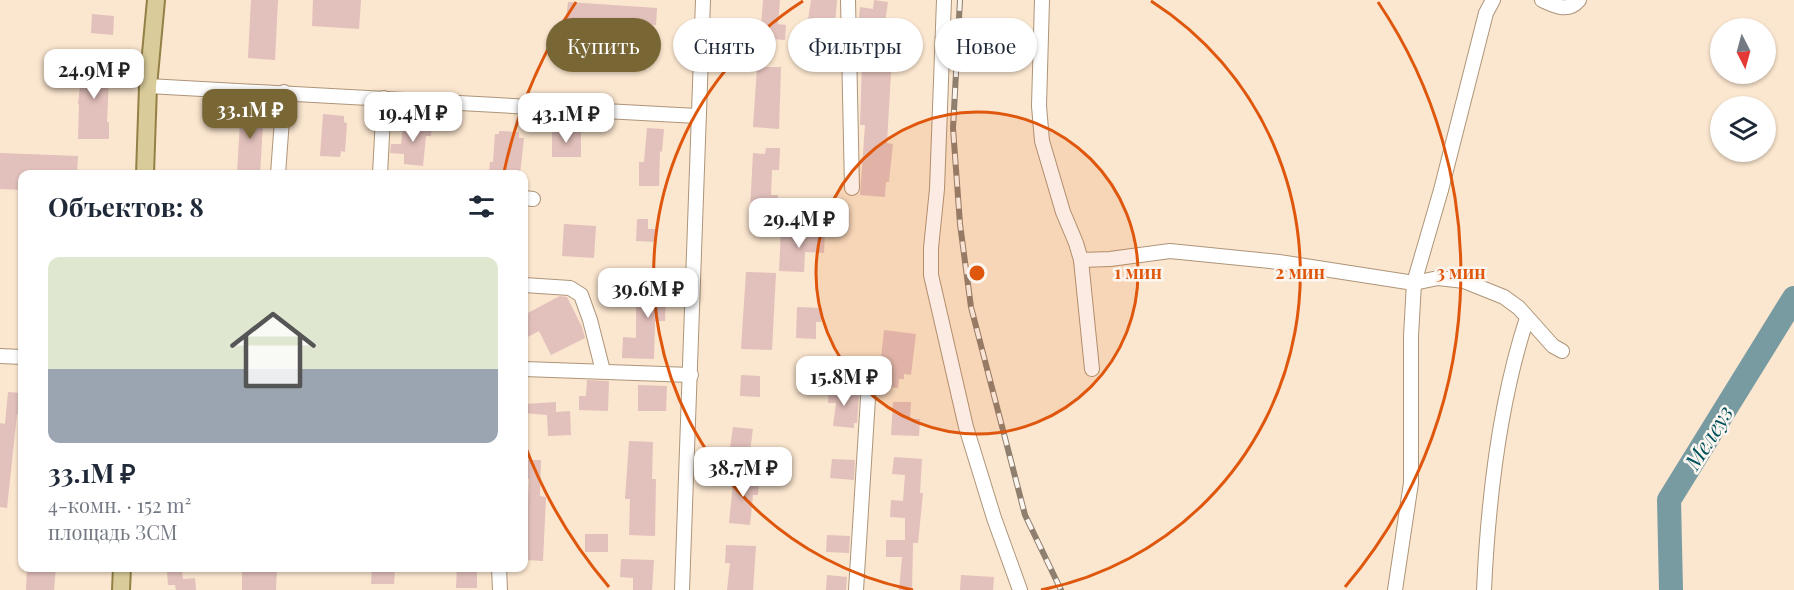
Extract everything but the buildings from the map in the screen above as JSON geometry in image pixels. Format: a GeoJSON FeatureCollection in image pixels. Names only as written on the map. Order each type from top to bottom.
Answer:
{"type":"FeatureCollection","features":[{"type":"Feature","properties":{"kind":"main road"},"geometry":{"type":"LineString","coordinates":[[145,170],[148,86],[156,0]]}},
{"type":"Feature","properties":{"kind":"main road"},"geometry":{"type":"LineString","coordinates":[[120,590],[122,572]]}},
{"type":"Feature","properties":{"kind":"street"},"geometry":{"type":"LineString","coordinates":[[682,590],[691,375],[697,116],[703,0]]}},
{"type":"Feature","properties":{"kind":"street"},"geometry":{"type":"LineString","coordinates":[[848,0],[852,188]]}},
{"type":"Feature","properties":{"kind":"street"},"geometry":{"type":"LineString","coordinates":[[944,0],[937,189],[930,248],[931,275],[966,427],[994,518],[1020,590]]}},
{"type":"Feature","properties":{"kind":"street"},"geometry":{"type":"LineString","coordinates":[[1042,0],[1039,106],[1042,141],[1063,212],[1081,260],[1092,369]]}},
{"type":"Feature","properties":{"kind":"street"},"geometry":{"type":"LineString","coordinates":[[1395,590],[1410,483],[1411,336],[1414,283],[1441,190],[1486,14],[1493,0]]}},
{"type":"Feature","properties":{"kind":"street"},"geometry":{"type":"LineString","coordinates":[[1542,0],[1563,9],[1572,7],[1579,0]]}},
{"type":"Feature","properties":{"kind":"street"},"geometry":{"type":"LineString","coordinates":[[148,86],[697,116]]}},
{"type":"Feature","properties":{"kind":"street"},"geometry":{"type":"LineString","coordinates":[[278,170],[284,92]]}},
{"type":"Feature","properties":{"kind":"street"},"geometry":{"type":"LineString","coordinates":[[380,170],[384,98]]}},
{"type":"Feature","properties":{"kind":"street"},"geometry":{"type":"LineString","coordinates":[[1081,260],[1110,259],[1170,251],[1279,262],[1414,283],[1438,278],[1464,282],[1504,297],[1520,308],[1553,346],[1562,351]]}},
{"type":"Feature","properties":{"kind":"street"},"geometry":{"type":"LineString","coordinates":[[528,285],[570,288],[581,295],[603,371]]}},
{"type":"Feature","properties":{"kind":"street"},"geometry":{"type":"LineString","coordinates":[[1484,590],[1485,558],[1496,462],[1515,355],[1527,318]]}},
{"type":"Feature","properties":{"kind":"street"},"geometry":{"type":"LineString","coordinates":[[0,356],[18,357]]}},
{"type":"Feature","properties":{"kind":"street"},"geometry":{"type":"LineString","coordinates":[[528,369],[691,375]]}},
{"type":"Feature","properties":{"kind":"street"},"geometry":{"type":"LineString","coordinates":[[856,590],[869,382]]}},
{"type":"Feature","properties":{"kind":"street"},"geometry":{"type":"LineString","coordinates":[[500,572],[500,590]]}},
{"type":"Feature","properties":{"kind":"waterway","name":"Мелеуз"},"geometry":{"type":"LineString","coordinates":[[1671,590],[1669,500],[1794,298]]}},
{"type":"Feature","properties":{"kind":"railway"},"geometry":{"type":"LineString","coordinates":[[960,0],[953,128],[960,224],[971,307],[1025,515],[1061,590]]}}]}
